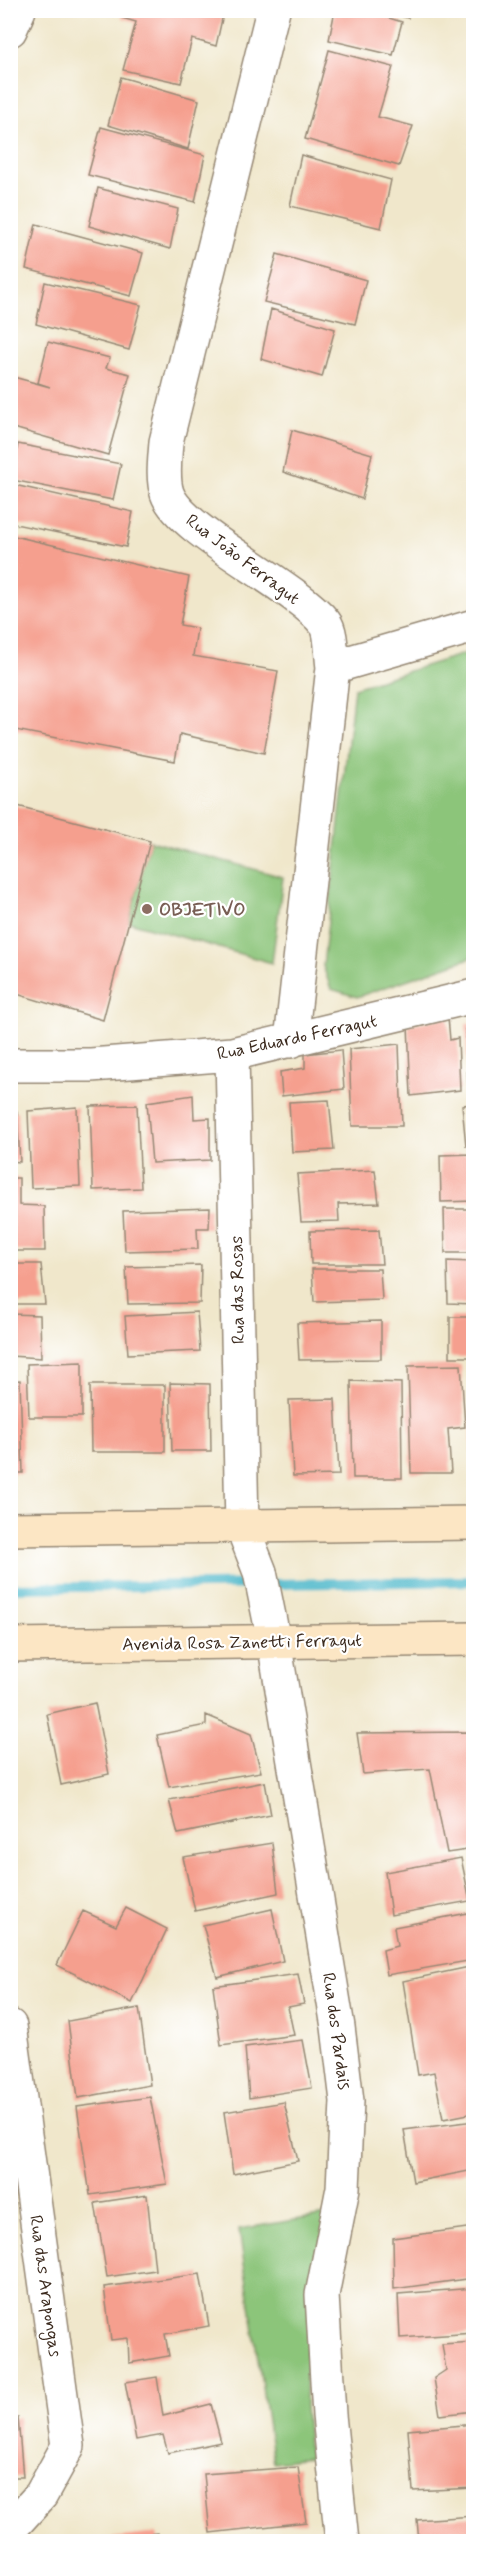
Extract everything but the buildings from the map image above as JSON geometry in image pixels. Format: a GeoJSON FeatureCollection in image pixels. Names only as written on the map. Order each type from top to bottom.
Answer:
{"type":"FeatureCollection","features":[{"type":"Feature","properties":{"kind":"main road"},"geometry":{"type":"LineString","coordinates":[[10,1529],[474,1523]]}},
{"type":"Feature","properties":{"kind":"main road","name":"Avenida Rosa Zanetti Ferragut"},"geometry":{"type":"LineString","coordinates":[[10,1646],[474,1639]]}},
{"type":"Feature","properties":{"kind":"street"},"geometry":{"type":"LineString","coordinates":[[10,30],[19,10]]}},
{"type":"Feature","properties":{"kind":"street","name":"Rua João Ferragut"},"geometry":{"type":"LineString","coordinates":[[273,10],[166,442],[165,481],[167,494],[185,518],[294,594],[327,624],[333,668],[291,1041]]}},
{"type":"Feature","properties":{"kind":"street"},"geometry":{"type":"LineString","coordinates":[[333,668],[474,626]]}},
{"type":"Feature","properties":{"kind":"street","name":"Rua Eduardo Ferragut"},"geometry":{"type":"LineString","coordinates":[[10,1065],[91,1065],[232,1054],[474,996]]}},
{"type":"Feature","properties":{"kind":"street","name":"Rua das Rosas"},"geometry":{"type":"LineString","coordinates":[[232,1054],[242,1526]]}},
{"type":"Feature","properties":{"kind":"street","name":"Rua dos Pardais"},"geometry":{"type":"LineString","coordinates":[[242,1526],[260,1572],[274,1641],[336,2015],[347,2102],[344,2188],[322,2295],[329,2415],[342,2541]]}},
{"type":"Feature","properties":{"kind":"street","name":"Rua das Arapongas"},"geometry":{"type":"LineString","coordinates":[[10,2026],[68,2446],[41,2495],[10,2529]]}},
{"type":"Feature","properties":{"kind":"green space"},"geometry":{"type":"Polygon","coordinates":[[[473,651],[473,957],[357,997],[331,989],[323,966],[354,688],[473,651]]]}},
{"type":"Feature","properties":{"kind":"green space"},"geometry":{"type":"Polygon","coordinates":[[[150,841],[283,877],[272,963],[129,922],[150,841]]]}},
{"type":"Feature","properties":{"kind":"green space"},"geometry":{"type":"Polygon","coordinates":[[[327,2215],[306,2359],[305,2406],[309,2458],[273,2462],[239,2229],[327,2215]]]}},
{"type":"Feature","properties":{"kind":"waterway"},"geometry":{"type":"LineString","coordinates":[[10,1588],[474,1581]]}},
{"type":"Feature","properties":{"kind":"place","name":"OBJETIVO"},"geometry":{"type":"Point","coordinates":[147,909]}}]}
